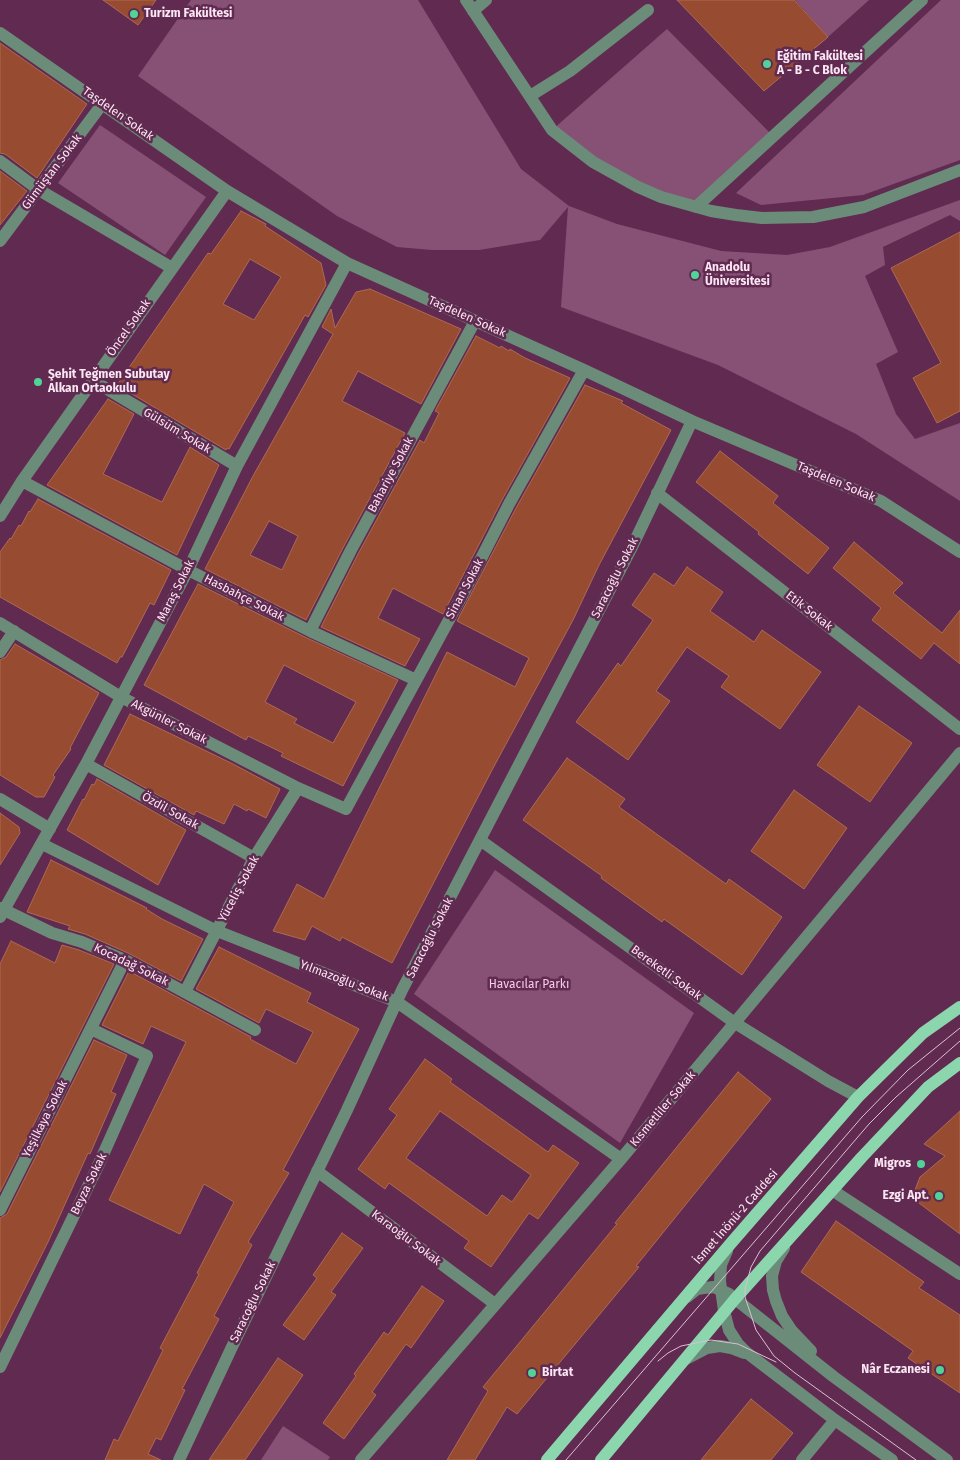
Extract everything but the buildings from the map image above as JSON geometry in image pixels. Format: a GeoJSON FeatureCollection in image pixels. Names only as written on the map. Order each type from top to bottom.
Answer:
{"type":"FeatureCollection","features":[{"type":"Feature","properties":{"kind":"main road","name":"İsmet İnönü-2 Caddesi"},"geometry":{"type":"LineString","coordinates":[[548,1460],[732,1242],[858,1098],[923,1033],[960,1007]]}},
{"type":"Feature","properties":{"kind":"main road"},"geometry":{"type":"LineString","coordinates":[[601,1460],[724,1311],[832,1190],[928,1087],[960,1063]]}},
{"type":"Feature","properties":{"kind":"street"},"geometry":{"type":"LineString","coordinates":[[466,0],[552,130],[593,162],[638,187],[661,197],[696,207],[736,215],[762,218],[813,216],[864,207],[960,170]]}},
{"type":"Feature","properties":{"kind":"street"},"geometry":{"type":"LineString","coordinates":[[473,11],[486,0]]}},
{"type":"Feature","properties":{"kind":"street"},"geometry":{"type":"LineString","coordinates":[[696,207],[922,0]]}},
{"type":"Feature","properties":{"kind":"street"},"geometry":{"type":"LineString","coordinates":[[530,96],[570,71],[648,10]]}},
{"type":"Feature","properties":{"kind":"street","name":"Taşdelen Sokak"},"geometry":{"type":"LineString","coordinates":[[0,33],[227,191],[347,263],[692,421],[881,501],[960,552]]}},
{"type":"Feature","properties":{"kind":"street","name":"Gümüştan Sokak"},"geometry":{"type":"LineString","coordinates":[[0,241],[103,103]]}},
{"type":"Feature","properties":{"kind":"street"},"geometry":{"type":"LineString","coordinates":[[0,161],[39,190],[172,268]]}},
{"type":"Feature","properties":{"kind":"street","name":"Öncel Sokak"},"geometry":{"type":"LineString","coordinates":[[0,516],[92,380],[227,191]]}},
{"type":"Feature","properties":{"kind":"street","name":"Maraş Sokak"},"geometry":{"type":"LineString","coordinates":[[1,911],[42,844],[86,764],[188,570],[237,466],[347,263]]}},
{"type":"Feature","properties":{"kind":"street","name":"Bahariye Sokak"},"geometry":{"type":"LineString","coordinates":[[310,631],[351,550],[475,321]]}},
{"type":"Feature","properties":{"kind":"street","name":"Sinan Sokak"},"geometry":{"type":"LineString","coordinates":[[346,809],[462,596],[509,504],[584,370]]}},
{"type":"Feature","properties":{"kind":"street","name":"Gülsüm Sokak"},"geometry":{"type":"LineString","coordinates":[[92,380],[237,466]]}},
{"type":"Feature","properties":{"kind":"street","name":"Saracoğlu Sokak"},"geometry":{"type":"LineString","coordinates":[[179,1460],[397,1002],[632,547],[692,421]]}},
{"type":"Feature","properties":{"kind":"street","name":"Hasbahçe Sokak"},"geometry":{"type":"LineString","coordinates":[[22,481],[188,570],[310,631],[416,680]]}},
{"type":"Feature","properties":{"kind":"street","name":"Etik Sokak"},"geometry":{"type":"LineString","coordinates":[[657,492],[960,729]]}},
{"type":"Feature","properties":{"kind":"street","name":"Akgünler Sokak"},"geometry":{"type":"LineString","coordinates":[[0,623],[121,697],[298,788],[346,809]]}},
{"type":"Feature","properties":{"kind":"street"},"geometry":{"type":"LineString","coordinates":[[0,652],[14,630]]}},
{"type":"Feature","properties":{"kind":"street","name":"Kısmetliler Sokak"},"geometry":{"type":"LineString","coordinates":[[361,1460],[621,1159],[960,753]]}},
{"type":"Feature","properties":{"kind":"street","name":"Özdil Sokak"},"geometry":{"type":"LineString","coordinates":[[86,764],[254,858]]}},
{"type":"Feature","properties":{"kind":"street","name":"Yüceliş Sokak"},"geometry":{"type":"LineString","coordinates":[[185,992],[254,858],[298,788]]}},
{"type":"Feature","properties":{"kind":"street"},"geometry":{"type":"LineString","coordinates":[[0,799],[50,829]]}},
{"type":"Feature","properties":{"kind":"street","name":"Bereketli Sokak"},"geometry":{"type":"LineString","coordinates":[[480,840],[735,1023],[858,1098]]}},
{"type":"Feature","properties":{"kind":"street","name":"Yılmazoğlu Sokak"},"geometry":{"type":"LineString","coordinates":[[42,844],[216,931],[397,1002],[621,1159]]}},
{"type":"Feature","properties":{"kind":"street","name":"Kocadağ Sokak"},"geometry":{"type":"LineString","coordinates":[[1,911],[52,933],[82,942],[125,960],[255,1030]]}},
{"type":"Feature","properties":{"kind":"street","name":"Yeşilkaya Sokak"},"geometry":{"type":"LineString","coordinates":[[0,1210],[125,960]]}},
{"type":"Feature","properties":{"kind":"street","name":"Beyza Sokak"},"geometry":{"type":"LineString","coordinates":[[0,1367],[98,1166],[147,1056],[91,1029]]}},
{"type":"Feature","properties":{"kind":"street","name":"Karaoğlu Sokak"},"geometry":{"type":"LineString","coordinates":[[317,1171],[495,1304]]}},
{"type":"Feature","properties":{"kind":"street"},"geometry":{"type":"LineString","coordinates":[[832,1190],[960,1274]]}},
{"type":"Feature","properties":{"kind":"street"},"geometry":{"type":"LineString","coordinates":[[794,1233],[776,1261],[772,1276],[776,1301],[782,1316],[792,1331],[834,1377]]}},
{"type":"Feature","properties":{"kind":"street"},"geometry":{"type":"LineString","coordinates":[[732,1242],[721,1265],[719,1274],[724,1311],[730,1330],[738,1344],[835,1420],[892,1460]]}},
{"type":"Feature","properties":{"kind":"street"},"geometry":{"type":"LineString","coordinates":[[683,1300],[697,1289],[714,1287],[721,1290],[834,1377],[947,1460]]}},
{"type":"Feature","properties":{"kind":"street"},"geometry":{"type":"LineString","coordinates":[[680,1363],[706,1348],[720,1346],[731,1348],[756,1360]]}},
{"type":"Feature","properties":{"kind":"street"},"geometry":{"type":"LineString","coordinates":[[802,1460],[835,1420]]}},
{"type":"Feature","properties":{"kind":"green space"},"geometry":{"type":"Polygon","coordinates":[[[191,0],[418,0],[521,169],[569,206],[617,224],[721,251],[787,255],[830,247],[960,200],[960,221],[950,215],[883,247],[885,265],[865,276],[898,352],[876,364],[896,414],[915,439],[960,423],[960,501],[856,434],[718,365],[561,307],[568,207],[540,240],[479,250],[432,250],[397,247],[337,216],[138,76],[191,0]]]}},
{"type":"Feature","properties":{"kind":"green space"},"geometry":{"type":"Polygon","coordinates":[[[795,0],[869,0],[828,37],[795,0]]]}},
{"type":"Feature","properties":{"kind":"green space"},"geometry":{"type":"Polygon","coordinates":[[[941,0],[960,0],[960,160],[863,195],[761,205],[736,193],[941,0]]]}},
{"type":"Feature","properties":{"kind":"green space"},"geometry":{"type":"Polygon","coordinates":[[[667,29],[773,136],[696,207],[638,187],[552,130],[667,29]]]}},
{"type":"Feature","properties":{"kind":"green space"},"geometry":{"type":"Polygon","coordinates":[[[100,125],[206,197],[165,255],[58,183],[100,125]]]}},
{"type":"Feature","properties":{"kind":"green space","name":"Havacılar Parkı"},"geometry":{"type":"Polygon","coordinates":[[[495,870],[694,1013],[620,1143],[414,994],[495,870]]]}},
{"type":"Feature","properties":{"kind":"green space"},"geometry":{"type":"Polygon","coordinates":[[[283,1426],[330,1457],[328,1460],[261,1460],[283,1426]]]}},
{"type":"Feature","properties":{"kind":"tram line"},"geometry":{"type":"LineString","coordinates":[[566,1460],[862,1117],[908,1070],[960,1028]]}},
{"type":"Feature","properties":{"kind":"tram line"},"geometry":{"type":"LineString","coordinates":[[916,1460],[774,1356],[756,1330],[745,1297],[745,1289],[751,1267],[760,1251],[869,1124],[896,1097],[960,1041]]}},
{"type":"Feature","properties":{"kind":"tram line"},"geometry":{"type":"LineString","coordinates":[[658,1361],[681,1346],[711,1340],[738,1344],[776,1362]]}},
{"type":"Feature","properties":{"kind":"place","name":"Turizm Fakültesi"},"geometry":{"type":"Point","coordinates":[134,14]}},
{"type":"Feature","properties":{"kind":"place","name":"Eğitim Fakültesi A - B - C Blok"},"geometry":{"type":"Point","coordinates":[767,64]}},
{"type":"Feature","properties":{"kind":"place","name":"Anadolu Üniversitesi"},"geometry":{"type":"Point","coordinates":[695,275]}},
{"type":"Feature","properties":{"kind":"place","name":"Şehit Teğmen Subutay Alkan Ortaokulu"},"geometry":{"type":"Point","coordinates":[38,382]}},
{"type":"Feature","properties":{"kind":"place","name":"Migros"},"geometry":{"type":"Point","coordinates":[921,1164]}},
{"type":"Feature","properties":{"kind":"place","name":"Ezgi Apt."},"geometry":{"type":"Point","coordinates":[939,1196]}},
{"type":"Feature","properties":{"kind":"place","name":"Nâr Eczanesi"},"geometry":{"type":"Point","coordinates":[940,1370]}},
{"type":"Feature","properties":{"kind":"place","name":"Birtat"},"geometry":{"type":"Point","coordinates":[532,1373]}}]}
